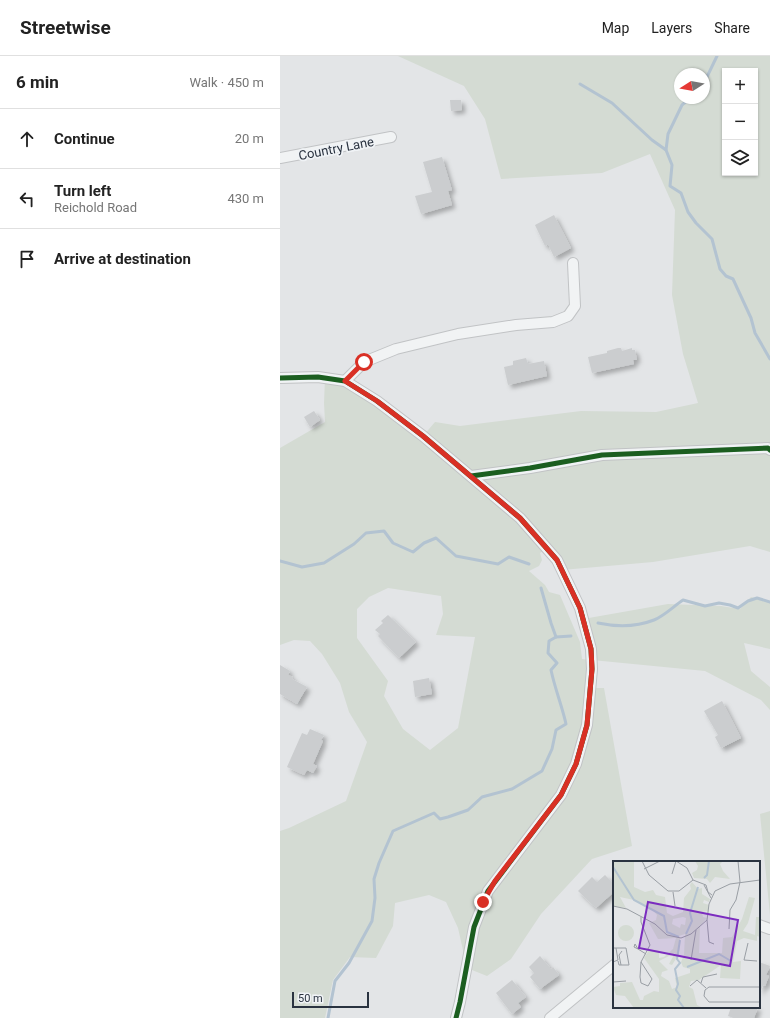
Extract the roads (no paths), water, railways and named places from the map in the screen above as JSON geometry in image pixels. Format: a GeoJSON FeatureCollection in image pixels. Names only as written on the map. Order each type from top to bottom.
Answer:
{"type":"FeatureCollection","features":[{"type":"Feature","properties":{"kind":"street","name":"Country Lane"},"geometry":{"type":"LineString","coordinates":[[280,158],[391,137]]}},
{"type":"Feature","properties":{"kind":"street"},"geometry":{"type":"LineString","coordinates":[[345,381],[364,362],[396,349],[458,334],[516,325],[553,322],[568,316],[575,306],[573,263]]}},
{"type":"Feature","properties":{"kind":"street"},"geometry":{"type":"LineString","coordinates":[[280,378],[318,377],[345,381],[377,401],[423,436],[520,518],[557,560],[580,608],[591,649],[592,669],[587,725],[576,764],[561,795],[488,891],[474,926],[456,1018]]}},
{"type":"Feature","properties":{"kind":"street"},"geometry":{"type":"LineString","coordinates":[[470,476],[530,468],[602,455],[768,448],[770,450]]}},
{"type":"Feature","properties":{"kind":"street"},"geometry":{"type":"LineString","coordinates":[[760,925],[770,929]]}},
{"type":"Feature","properties":{"kind":"street"},"geometry":{"type":"LineString","coordinates":[[550,1018],[613,966]]}},
{"type":"Feature","properties":{"kind":"waterway"},"geometry":{"type":"LineString","coordinates":[[710,71],[717,56]]}},
{"type":"Feature","properties":{"kind":"waterway"},"geometry":{"type":"LineString","coordinates":[[580,84],[612,103],[652,140],[666,150]]}},
{"type":"Feature","properties":{"kind":"waterway"},"geometry":{"type":"LineString","coordinates":[[683,104],[668,134],[666,150],[672,165],[670,186],[681,193],[688,212],[696,223],[712,239],[720,269],[726,276],[733,279],[751,318],[755,333],[770,359]]}},
{"type":"Feature","properties":{"kind":"waterway"},"geometry":{"type":"LineString","coordinates":[[280,561],[302,567],[324,563],[354,544],[366,533],[384,531],[393,543],[413,552],[424,543],[436,538],[456,556],[498,564],[509,557],[529,564]]}},
{"type":"Feature","properties":{"kind":"waterway"},"geometry":{"type":"LineString","coordinates":[[541,588],[556,637]]}},
{"type":"Feature","properties":{"kind":"waterway"},"geometry":{"type":"LineString","coordinates":[[598,623],[626,626],[640,624],[654,620],[683,600],[705,606],[719,603],[738,608],[748,601],[757,598],[770,602]]}},
{"type":"Feature","properties":{"kind":"waterway"},"geometry":{"type":"LineString","coordinates":[[328,1018],[335,981],[349,963],[372,921],[375,898],[374,879],[379,863],[393,831],[434,813],[440,819],[468,810],[482,797],[512,789],[542,771],[552,749],[556,730],[566,724],[551,670],[557,663],[548,653],[549,641],[556,637],[571,636]]}}]}
